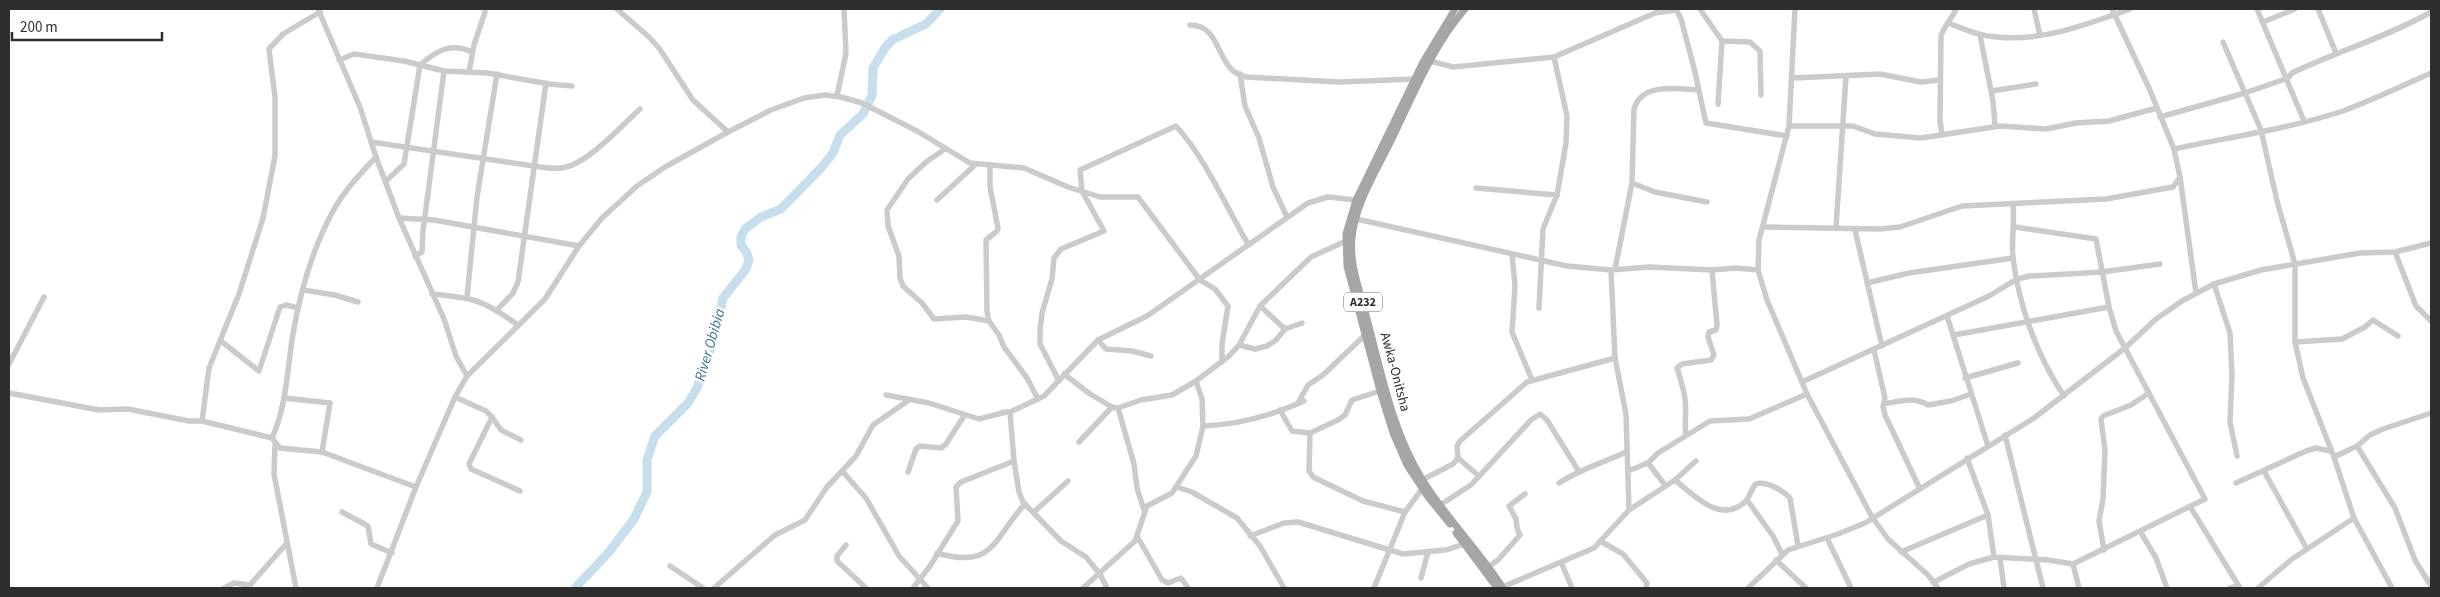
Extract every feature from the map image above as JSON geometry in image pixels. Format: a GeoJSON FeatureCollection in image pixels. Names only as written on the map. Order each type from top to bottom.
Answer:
{"type":"FeatureCollection","features":[{"type":"Feature","properties":{"kind":"main road","name":"Awka-Onitsha"},"geometry":{"type":"LineString","coordinates":[[1455,9],[1414,79],[1356,200],[1352,240],[1355,272],[1396,424],[1422,480],[1488,567],[1500,588]]}},
{"type":"Feature","properties":{"kind":"main road","name":"Awka-Onitsha"},"geometry":{"type":"LineString","coordinates":[[1465,9],[1457,18],[1430,61],[1353,218],[1346,241],[1350,276],[1380,391],[1400,449],[1422,489],[1500,588]]}},
{"type":"Feature","properties":{"kind":"street"},"geometry":{"type":"LineString","coordinates":[[616,9],[654,43],[693,100],[728,132]]}},
{"type":"Feature","properties":{"kind":"street"},"geometry":{"type":"LineString","coordinates":[[837,96],[846,53],[844,9]]}},
{"type":"Feature","properties":{"kind":"street"},"geometry":{"type":"LineString","coordinates":[[1430,61],[1453,67],[1554,57],[1656,14],[1676,9],[1692,60],[1704,121],[1708,125],[1787,136]]}},
{"type":"Feature","properties":{"kind":"street"},"geometry":{"type":"LineString","coordinates":[[1700,9],[1722,41],[1718,104]]}},
{"type":"Feature","properties":{"kind":"street"},"geometry":{"type":"LineString","coordinates":[[1795,9],[1793,78],[1789,126],[1758,253],[1758,270],[1766,300],[1802,382],[1872,517],[1880,530],[1938,588]]}},
{"type":"Feature","properties":{"kind":"street"},"geometry":{"type":"LineString","coordinates":[[1942,135],[1940,121],[1941,36],[1943,28],[1948,24],[1956,9]]}},
{"type":"Feature","properties":{"kind":"street"},"geometry":{"type":"LineString","coordinates":[[2034,9],[2040,34]]}},
{"type":"Feature","properties":{"kind":"street"},"geometry":{"type":"LineString","coordinates":[[1948,24],[1996,37],[2040,34],[2074,28],[2113,12],[2130,9]]}},
{"type":"Feature","properties":{"kind":"street"},"geometry":{"type":"LineString","coordinates":[[2257,9],[2288,78],[2304,121]]}},
{"type":"Feature","properties":{"kind":"street"},"geometry":{"type":"LineString","coordinates":[[2263,22],[2295,9]]}},
{"type":"Feature","properties":{"kind":"street"},"geometry":{"type":"LineString","coordinates":[[2318,9],[2336,52]]}},
{"type":"Feature","properties":{"kind":"street"},"geometry":{"type":"LineString","coordinates":[[202,421],[209,368],[221,342],[263,218],[275,156],[275,97],[269,49],[282,34],[319,10],[360,107],[399,218],[456,356],[467,376]]}},
{"type":"Feature","properties":{"kind":"street"},"geometry":{"type":"LineString","coordinates":[[469,72],[472,52],[485,12]]}},
{"type":"Feature","properties":{"kind":"street"},"geometry":{"type":"LineString","coordinates":[[2113,12],[2128,41],[2174,149],[2180,177],[2196,293]]}},
{"type":"Feature","properties":{"kind":"street"},"geometry":{"type":"LineString","coordinates":[[2160,116],[2245,93],[2288,78],[2292,73],[2336,52],[2407,26],[2431,12]]}},
{"type":"Feature","properties":{"kind":"street"},"geometry":{"type":"LineString","coordinates":[[1190,24],[1198,25],[1208,30],[1232,71],[1240,74],[1257,78],[1310,81],[1369,82],[1414,79]]}},
{"type":"Feature","properties":{"kind":"street"},"geometry":{"type":"LineString","coordinates":[[1980,34],[1992,91],[1995,126]]}},
{"type":"Feature","properties":{"kind":"street"},"geometry":{"type":"LineString","coordinates":[[1722,41],[1750,42],[1760,51],[1761,95]]}},
{"type":"Feature","properties":{"kind":"street"},"geometry":{"type":"LineString","coordinates":[[2223,42],[2261,130],[2277,201],[2295,264],[2295,342],[2303,378],[2354,518],[2392,588]]}},
{"type":"Feature","properties":{"kind":"street"},"geometry":{"type":"LineString","coordinates":[[386,181],[402,167],[408,148],[420,65],[440,50],[466,49],[472,52]]}},
{"type":"Feature","properties":{"kind":"street"},"geometry":{"type":"LineString","coordinates":[[339,60],[354,54],[444,71],[497,74],[572,86]]}},
{"type":"Feature","properties":{"kind":"street"},"geometry":{"type":"LineString","coordinates":[[1539,308],[1543,229],[1557,195],[1566,143],[1567,116],[1554,57]]}},
{"type":"Feature","properties":{"kind":"street"},"geometry":{"type":"LineString","coordinates":[[415,256],[422,252],[444,71]]}},
{"type":"Feature","properties":{"kind":"street"},"geometry":{"type":"LineString","coordinates":[[2174,149],[2343,111],[2431,73]]}},
{"type":"Feature","properties":{"kind":"street"},"geometry":{"type":"LineString","coordinates":[[467,297],[473,228],[497,74]]}},
{"type":"Feature","properties":{"kind":"street"},"geometry":{"type":"LineString","coordinates":[[1240,74],[1245,106],[1259,138],[1274,187],[1287,217]]}},
{"type":"Feature","properties":{"kind":"street"},"geometry":{"type":"LineString","coordinates":[[1793,78],[1880,74],[1921,82],[1940,80]]}},
{"type":"Feature","properties":{"kind":"street"},"geometry":{"type":"LineString","coordinates":[[1836,227],[1841,126],[1846,76]]}},
{"type":"Feature","properties":{"kind":"street"},"geometry":{"type":"LineString","coordinates":[[497,310],[516,288],[546,83]]}},
{"type":"Feature","properties":{"kind":"street"},"geometry":{"type":"LineString","coordinates":[[1992,91],[2036,84]]}},
{"type":"Feature","properties":{"kind":"street"},"geometry":{"type":"LineString","coordinates":[[1629,510],[1626,414],[1616,358],[1613,270],[1632,183],[1634,109],[1637,99],[1663,88],[1698,90]]}},
{"type":"Feature","properties":{"kind":"street"},"geometry":{"type":"LineString","coordinates":[[377,588],[416,487],[455,397],[467,376],[555,286],[578,246],[602,218],[637,186],[665,167],[771,110],[804,98],[825,94],[862,103],[917,131],[944,149],[976,164],[1024,168],[1100,197],[1138,198],[1200,280],[1215,289],[1228,306],[1222,344],[1222,362]]}},
{"type":"Feature","properties":{"kind":"street"},"geometry":{"type":"LineString","coordinates":[[1789,126],[1853,126],[1875,134],[1892,137],[1921,138],[1995,126],[2015,125],[2046,129],[2076,123],[2109,121],[2157,108]]}},
{"type":"Feature","properties":{"kind":"street"},"geometry":{"type":"LineString","coordinates":[[371,142],[534,166],[561,168],[571,166],[601,144],[640,109]]}},
{"type":"Feature","properties":{"kind":"street"},"geometry":{"type":"LineString","coordinates":[[1059,381],[1043,352],[1040,331],[1042,313],[1052,279],[1054,258],[1061,249],[1104,231],[1082,191],[1080,170],[1176,126],[1184,135],[1208,174],[1248,244]]}},
{"type":"Feature","properties":{"kind":"street"},"geometry":{"type":"LineString","coordinates":[[944,149],[908,179],[886,210],[888,226],[899,256],[900,278],[903,286],[922,303],[934,319],[966,317],[989,321]]}},
{"type":"Feature","properties":{"kind":"street"},"geometry":{"type":"LineString","coordinates":[[296,588],[274,474],[275,445],[272,438],[282,412],[298,308],[314,254],[334,210],[355,180],[376,157]]}},
{"type":"Feature","properties":{"kind":"street"},"geometry":{"type":"LineString","coordinates":[[937,200],[976,164]]}},
{"type":"Feature","properties":{"kind":"street"},"geometry":{"type":"LineString","coordinates":[[990,165],[990,187],[998,228],[986,240],[984,257],[989,321],[1038,399]]}},
{"type":"Feature","properties":{"kind":"street"},"geometry":{"type":"LineString","coordinates":[[1764,227],[1836,227],[1855,230],[1900,227],[1962,206],[2127,197],[2173,187],[2180,177]]}},
{"type":"Feature","properties":{"kind":"street"},"geometry":{"type":"LineString","coordinates":[[1632,183],[1655,192],[1707,202]]}},
{"type":"Feature","properties":{"kind":"street"},"geometry":{"type":"LineString","coordinates":[[1476,188],[1557,195]]}},
{"type":"Feature","properties":{"kind":"street"},"geometry":{"type":"LineString","coordinates":[[886,395],[929,403],[979,420],[1010,412],[1038,399],[1059,381],[1098,340],[1131,326],[1308,204],[1323,198],[1337,196],[1356,200]]}},
{"type":"Feature","properties":{"kind":"street"},"geometry":{"type":"LineString","coordinates":[[2013,204],[2015,227],[2013,258],[2028,322],[2056,384],[2064,396]]}},
{"type":"Feature","properties":{"kind":"street"},"geometry":{"type":"LineString","coordinates":[[399,218],[434,220],[578,246]]}},
{"type":"Feature","properties":{"kind":"street"},"geometry":{"type":"LineString","coordinates":[[1353,218],[1542,261],[1613,270],[1673,267],[1712,270],[1736,268],[1758,270]]}},
{"type":"Feature","properties":{"kind":"street"},"geometry":{"type":"LineString","coordinates":[[1934,582],[1969,564],[1997,557],[2073,564],[2204,501],[2205,497],[2148,394],[2116,331],[2109,307],[2095,237],[2015,227]]}},
{"type":"Feature","properties":{"kind":"street"},"geometry":{"type":"LineString","coordinates":[[1855,230],[1882,346]]}},
{"type":"Feature","properties":{"kind":"street"},"geometry":{"type":"LineString","coordinates":[[1079,442],[1115,407],[1172,395],[1196,382],[1222,362],[1239,345],[1260,306],[1311,257],[1346,241]]}},
{"type":"Feature","properties":{"kind":"street"},"geometry":{"type":"LineString","coordinates":[[1748,588],[1782,554],[1798,546],[1827,538],[1864,523],[2005,435],[2064,396],[2125,348],[2156,319],[2196,293],[2214,284],[2262,270],[2360,253],[2395,252],[2431,243]]}},
{"type":"Feature","properties":{"kind":"street"},"geometry":{"type":"LineString","coordinates":[[2395,252],[2416,306],[2431,321]]}},
{"type":"Feature","properties":{"kind":"street"},"geometry":{"type":"LineString","coordinates":[[1512,254],[1515,286],[1512,332],[1532,380]]}},
{"type":"Feature","properties":{"kind":"street"},"geometry":{"type":"LineString","coordinates":[[1867,283],[1909,273],[2013,258]]}},
{"type":"Feature","properties":{"kind":"street"},"geometry":{"type":"LineString","coordinates":[[1802,382],[1989,296],[2017,279],[2102,272],[2160,264]]}},
{"type":"Feature","properties":{"kind":"street"},"geometry":{"type":"LineString","coordinates":[[1686,435],[1684,420],[1686,414],[1685,399],[1677,368],[1682,364],[1710,360],[1714,355],[1708,337],[1709,332],[1716,330],[1717,325],[1712,270]]}},
{"type":"Feature","properties":{"kind":"street"},"geometry":{"type":"LineString","coordinates":[[2214,284],[2230,333],[2232,374],[2230,422],[2237,456]]}},
{"type":"Feature","properties":{"kind":"street"},"geometry":{"type":"LineString","coordinates":[[303,290],[335,295],[358,302]]}},
{"type":"Feature","properties":{"kind":"street"},"geometry":{"type":"LineString","coordinates":[[432,294],[467,297],[482,301],[518,325]]}},
{"type":"Feature","properties":{"kind":"street"},"geometry":{"type":"LineString","coordinates":[[9,364],[44,297]]}},
{"type":"Feature","properties":{"kind":"street"},"geometry":{"type":"LineString","coordinates":[[1260,306],[1285,329]]}},
{"type":"Feature","properties":{"kind":"street"},"geometry":{"type":"LineString","coordinates":[[221,342],[259,371],[280,307],[298,308]]}},
{"type":"Feature","properties":{"kind":"street"},"geometry":{"type":"LineString","coordinates":[[1954,335],[2109,307]]}},
{"type":"Feature","properties":{"kind":"street"},"geometry":{"type":"LineString","coordinates":[[1947,316],[1988,446]]}},
{"type":"Feature","properties":{"kind":"street"},"geometry":{"type":"LineString","coordinates":[[2295,342],[2342,339],[2365,327],[2373,320],[2398,336]]}},
{"type":"Feature","properties":{"kind":"street"},"geometry":{"type":"LineString","coordinates":[[1239,345],[1255,349],[1267,346],[1276,340],[1285,329],[1302,323]]}},
{"type":"Feature","properties":{"kind":"street"},"geometry":{"type":"LineString","coordinates":[[1203,426],[1225,425],[1280,410],[1301,402],[1308,385],[1323,376],[1366,334]]}},
{"type":"Feature","properties":{"kind":"street"},"geometry":{"type":"LineString","coordinates":[[1098,340],[1106,349]]}},
{"type":"Feature","properties":{"kind":"street"},"geometry":{"type":"LineString","coordinates":[[1088,350],[1132,351],[1151,356]]}},
{"type":"Feature","properties":{"kind":"street"},"geometry":{"type":"LineString","coordinates":[[1874,350],[1885,398],[1885,415],[1919,487]]}},
{"type":"Feature","properties":{"kind":"street"},"geometry":{"type":"LineString","coordinates":[[1422,480],[1454,464],[1458,458],[1457,446],[1460,441],[1510,395],[1532,380],[1616,358]]}},
{"type":"Feature","properties":{"kind":"street"},"geometry":{"type":"LineString","coordinates":[[1966,378],[2018,364]]}},
{"type":"Feature","properties":{"kind":"street"},"geometry":{"type":"LineString","coordinates":[[1064,374],[1115,407],[1134,464],[1137,488],[1144,510]]}},
{"type":"Feature","properties":{"kind":"street"},"geometry":{"type":"LineString","coordinates":[[1083,588],[1125,551],[1137,536],[1144,510],[1150,503],[1172,493],[1196,456],[1203,426],[1202,399],[1196,382]]}},
{"type":"Feature","properties":{"kind":"street"},"geometry":{"type":"LineString","coordinates":[[1280,410],[1292,432],[1310,433],[1345,415],[1352,400],[1380,391]]}},
{"type":"Feature","properties":{"kind":"street"},"geometry":{"type":"LineString","coordinates":[[9,393],[99,410],[128,409],[190,421],[202,421],[272,438]]}},
{"type":"Feature","properties":{"kind":"street"},"geometry":{"type":"LineString","coordinates":[[1628,471],[1648,463],[1658,453],[1710,420],[1749,419],[1772,411],[1808,394]]}},
{"type":"Feature","properties":{"kind":"street"},"geometry":{"type":"LineString","coordinates":[[1884,404],[1909,399],[1922,401],[1928,405],[1952,402],[1971,394]]}},
{"type":"Feature","properties":{"kind":"street"},"geometry":{"type":"LineString","coordinates":[[2104,550],[2099,521],[2103,499],[2105,450],[2101,419],[2103,416],[2131,405],[2148,394]]}},
{"type":"Feature","properties":{"kind":"street"},"geometry":{"type":"LineString","coordinates":[[455,397],[486,411],[501,430],[521,440]]}},
{"type":"Feature","properties":{"kind":"street"},"geometry":{"type":"LineString","coordinates":[[284,398],[330,403],[322,452]]}},
{"type":"Feature","properties":{"kind":"street"},"geometry":{"type":"LineString","coordinates":[[714,588],[776,535],[805,520],[827,487],[856,456],[873,425],[909,400]]}},
{"type":"Feature","properties":{"kind":"street"},"geometry":{"type":"LineString","coordinates":[[1010,412],[1014,461],[1019,492],[1025,504],[1035,511],[1054,535],[1086,557],[1100,574],[1107,588]]}},
{"type":"Feature","properties":{"kind":"street"},"geometry":{"type":"LineString","coordinates":[[2236,483],[2306,451],[2316,448],[2332,454],[2357,446],[2383,429],[2431,413]]}},
{"type":"Feature","properties":{"kind":"street"},"geometry":{"type":"LineString","coordinates":[[1440,506],[1465,490],[1530,420],[1540,414],[1547,420],[1578,470]]}},
{"type":"Feature","properties":{"kind":"street"},"geometry":{"type":"LineString","coordinates":[[908,472],[916,449],[920,446],[941,448],[946,444],[964,416]]}},
{"type":"Feature","properties":{"kind":"street"},"geometry":{"type":"LineString","coordinates":[[492,417],[469,464],[475,472],[520,491]]}},
{"type":"Feature","properties":{"kind":"street"},"geometry":{"type":"LineString","coordinates":[[1310,433],[1309,471],[1313,478],[1362,501],[1405,512]]}},
{"type":"Feature","properties":{"kind":"street"},"geometry":{"type":"LineString","coordinates":[[2005,435],[2043,588]]}},
{"type":"Feature","properties":{"kind":"street"},"geometry":{"type":"LineString","coordinates":[[275,445],[280,448],[322,452],[416,487]]}},
{"type":"Feature","properties":{"kind":"street"},"geometry":{"type":"LineString","coordinates":[[2357,446],[2391,501],[2415,560],[2431,586]]}},
{"type":"Feature","properties":{"kind":"street"},"geometry":{"type":"LineString","coordinates":[[1559,483],[1578,470],[1592,468],[1626,452]]}},
{"type":"Feature","properties":{"kind":"street"},"geometry":{"type":"LineString","coordinates":[[1458,458],[1479,476]]}},
{"type":"Feature","properties":{"kind":"street"},"geometry":{"type":"LineString","coordinates":[[1968,458],[1988,515],[2004,588]]}},
{"type":"Feature","properties":{"kind":"street"},"geometry":{"type":"LineString","coordinates":[[913,588],[958,521],[956,487],[961,482],[1014,461]]}},
{"type":"Feature","properties":{"kind":"street"},"geometry":{"type":"LineString","coordinates":[[1500,588],[1594,548],[1602,542],[1629,510],[1675,480],[1696,461]]}},
{"type":"Feature","properties":{"kind":"street"},"geometry":{"type":"LineString","coordinates":[[1648,463],[1665,485]]}},
{"type":"Feature","properties":{"kind":"street"},"geometry":{"type":"LineString","coordinates":[[2264,471],[2307,549]]}},
{"type":"Feature","properties":{"kind":"street"},"geometry":{"type":"LineString","coordinates":[[843,472],[866,498],[899,556],[928,588]]}},
{"type":"Feature","properties":{"kind":"street"},"geometry":{"type":"LineString","coordinates":[[1675,480],[1711,508],[1719,511],[1736,508],[1747,500],[1754,486],[1765,483],[1787,495],[1792,507],[1798,546]]}},
{"type":"Feature","properties":{"kind":"street"},"geometry":{"type":"LineString","coordinates":[[1035,511],[1068,481]]}},
{"type":"Feature","properties":{"kind":"street"},"geometry":{"type":"LineString","coordinates":[[1177,487],[1231,513],[1274,568],[1284,588]]}},
{"type":"Feature","properties":{"kind":"street"},"geometry":{"type":"LineString","coordinates":[[1374,588],[1405,512],[1422,489]]}},
{"type":"Feature","properties":{"kind":"street"},"geometry":{"type":"LineString","coordinates":[[1488,567],[1498,560],[1520,536],[1516,519],[1509,506],[1525,494]]}},
{"type":"Feature","properties":{"kind":"street"},"geometry":{"type":"LineString","coordinates":[[1747,500],[1774,536],[1782,554]]}},
{"type":"Feature","properties":{"kind":"street"},"geometry":{"type":"LineString","coordinates":[[938,553],[966,560],[988,551],[1000,540],[1016,514],[1025,504]]}},
{"type":"Feature","properties":{"kind":"street"},"geometry":{"type":"LineString","coordinates":[[2190,508],[2239,587],[2230,588]]}},
{"type":"Feature","properties":{"kind":"street"},"geometry":{"type":"LineString","coordinates":[[342,512],[368,526],[371,544],[392,553]]}},
{"type":"Feature","properties":{"kind":"street"},"geometry":{"type":"LineString","coordinates":[[1901,552],[1988,515]]}},
{"type":"Feature","properties":{"kind":"street"},"geometry":{"type":"LineString","coordinates":[[2258,588],[2307,549],[2354,518]]}},
{"type":"Feature","properties":{"kind":"street"},"geometry":{"type":"LineString","coordinates":[[1250,536],[1284,523],[1298,522],[1323,532],[1391,549],[1403,554],[1446,550],[1464,544]]}},
{"type":"Feature","properties":{"kind":"street"},"geometry":{"type":"LineString","coordinates":[[2140,531],[2156,558],[2168,588]]}},
{"type":"Feature","properties":{"kind":"street"},"geometry":{"type":"LineString","coordinates":[[1137,536],[1162,580],[1168,583],[1181,578],[1188,588]]}},
{"type":"Feature","properties":{"kind":"street"},"geometry":{"type":"LineString","coordinates":[[1827,538],[1851,588]]}},
{"type":"Feature","properties":{"kind":"street"},"geometry":{"type":"LineString","coordinates":[[1602,542],[1623,554],[1647,583],[1646,588]]}},
{"type":"Feature","properties":{"kind":"street"},"geometry":{"type":"LineString","coordinates":[[224,588],[234,583],[250,585],[287,543]]}},
{"type":"Feature","properties":{"kind":"street"},"geometry":{"type":"LineString","coordinates":[[846,545],[837,556],[837,561],[866,588]]}},
{"type":"Feature","properties":{"kind":"street"},"geometry":{"type":"LineString","coordinates":[[1421,578],[1428,552]]}},
{"type":"Feature","properties":{"kind":"street"},"geometry":{"type":"LineString","coordinates":[[1776,560],[1806,588]]}},
{"type":"Feature","properties":{"kind":"street"},"geometry":{"type":"LineString","coordinates":[[1561,562],[1572,588]]}},
{"type":"Feature","properties":{"kind":"street"},"geometry":{"type":"LineString","coordinates":[[2073,564],[2079,588]]}},
{"type":"Feature","properties":{"kind":"street"},"geometry":{"type":"LineString","coordinates":[[670,566],[703,588]]}},
{"type":"Feature","properties":{"kind":"waterway","name":"River Obibia"},"geometry":{"type":"LineString","coordinates":[[575,588],[609,552],[634,519],[647,492],[647,460],[655,436],[688,403],[697,388],[713,342],[723,298],[746,269],[749,260],[747,253],[741,245],[741,237],[745,229],[761,217],[781,209],[822,167],[833,153],[840,135],[863,114],[872,95],[873,68],[885,48],[892,40],[926,24],[940,9]]}}]}
